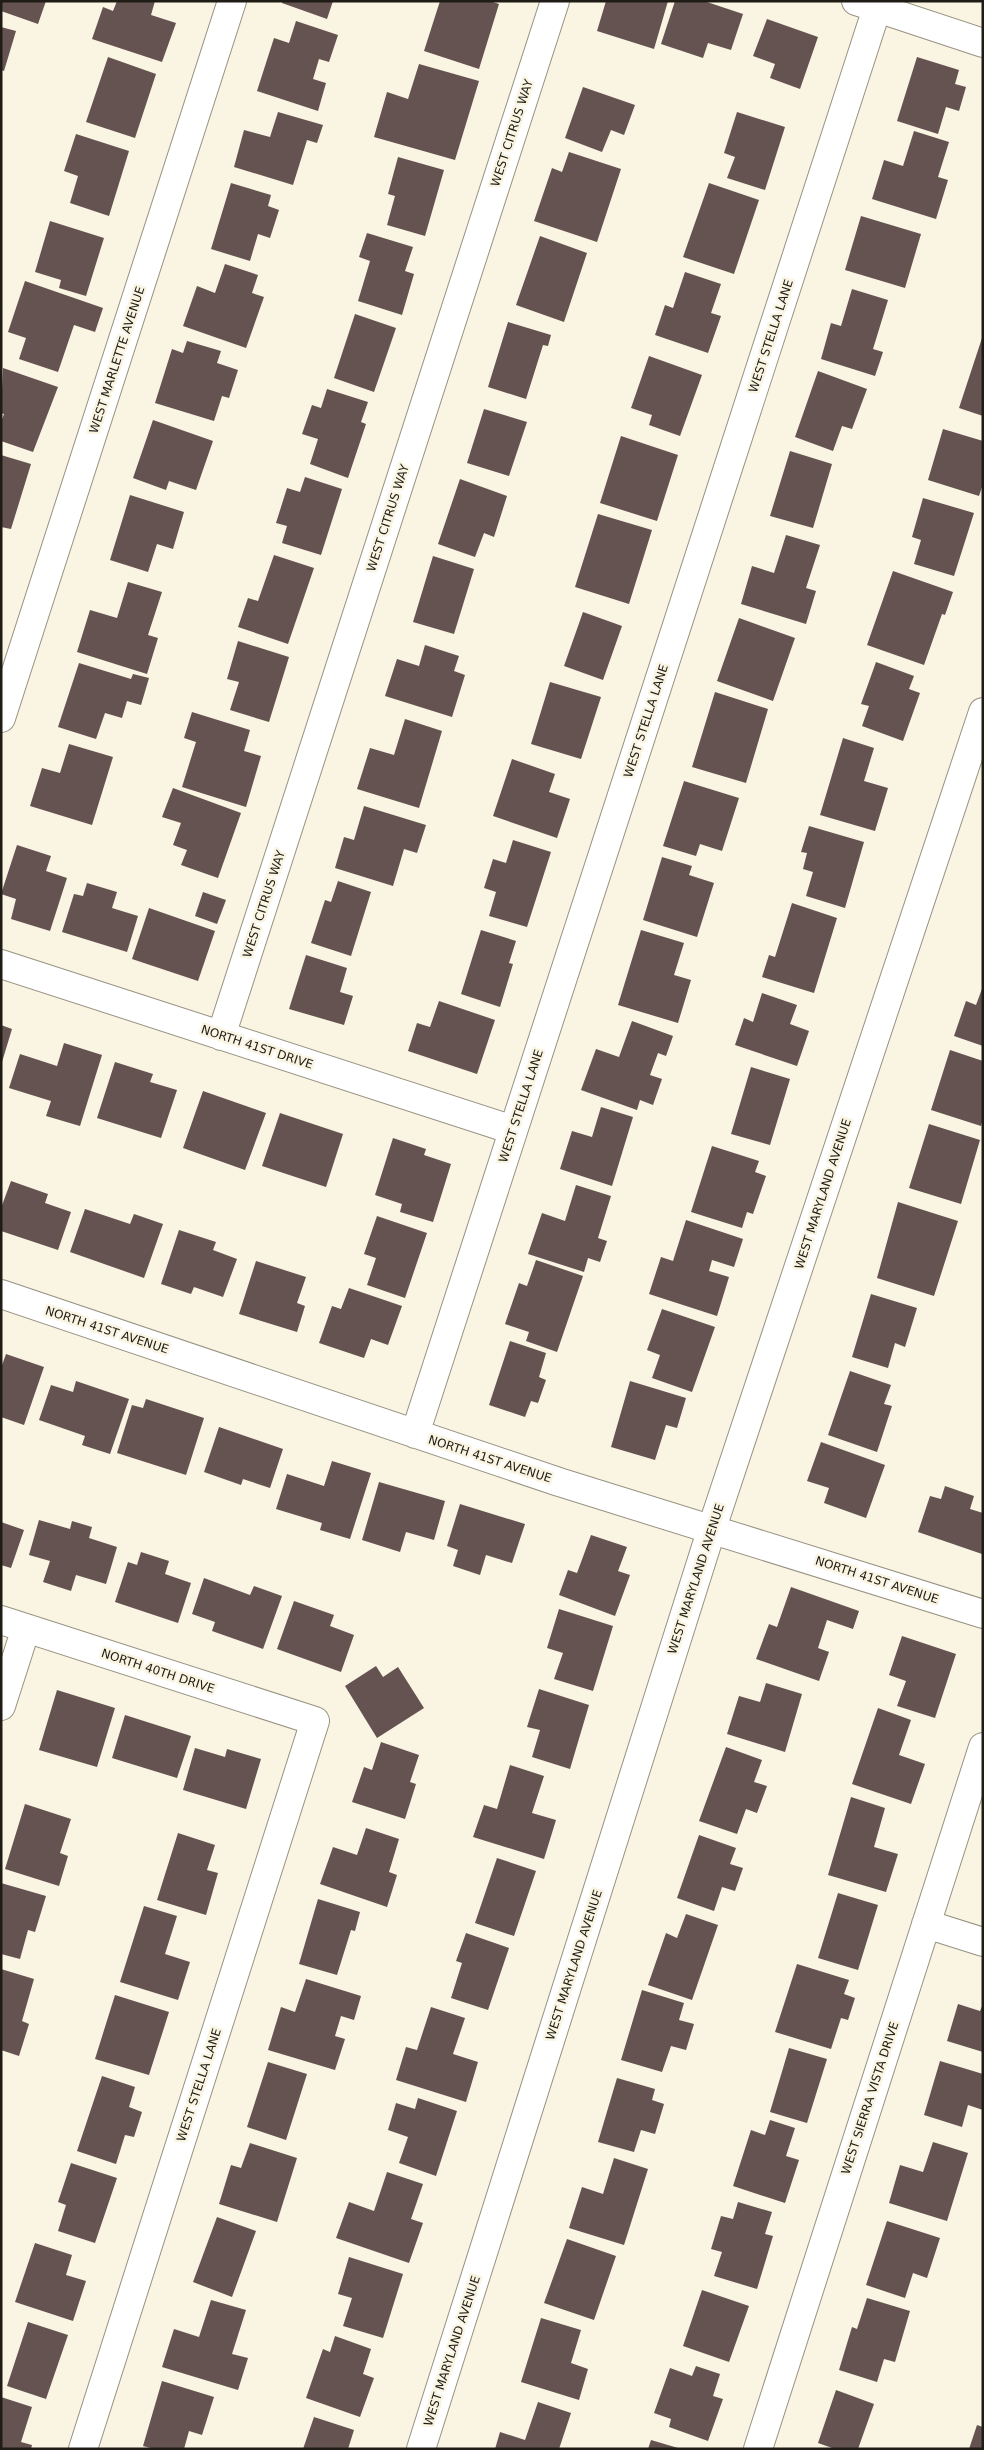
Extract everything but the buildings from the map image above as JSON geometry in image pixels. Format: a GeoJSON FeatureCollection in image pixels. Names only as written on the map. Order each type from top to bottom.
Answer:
{"type":"FeatureCollection","features":[{"type":"Feature","properties":{"kind":"street","name":"WEST MARLETTE AVENUE"},"geometry":{"type":"LineString","coordinates":[[1,718],[232,1]]}},
{"type":"Feature","properties":{"kind":"street","name":"WEST CITRUS WAY"},"geometry":{"type":"LineString","coordinates":[[221,1036],[555,1]]}},
{"type":"Feature","properties":{"kind":"street"},"geometry":{"type":"LineString","coordinates":[[866,5],[983,43]]}},
{"type":"Feature","properties":{"kind":"street","name":"WEST STELLA LANE"},"geometry":{"type":"LineString","coordinates":[[415,1434],[513,1130],[866,5]]}},
{"type":"Feature","properties":{"kind":"street","name":"WEST MARYLAND AVENUE"},"geometry":{"type":"LineString","coordinates":[[421,2449],[712,1528],[983,712]]}},
{"type":"Feature","properties":{"kind":"street","name":"NORTH 41ST DRIVE"},"geometry":{"type":"LineString","coordinates":[[1,964],[513,1130]]}},
{"type":"Feature","properties":{"kind":"street","name":"NORTH 41ST AVENUE"},"geometry":{"type":"LineString","coordinates":[[1,1294],[415,1434],[983,1614]]}},
{"type":"Feature","properties":{"kind":"street"},"geometry":{"type":"LineString","coordinates":[[1,1706],[14,1624]]}},
{"type":"Feature","properties":{"kind":"street","name":"NORTH 40TH DRIVE"},"geometry":{"type":"LineString","coordinates":[[14,1624],[315,1721]]}},
{"type":"Feature","properties":{"kind":"street","name":"WEST STELLA LANE"},"geometry":{"type":"LineString","coordinates":[[83,2449],[315,1721]]}},
{"type":"Feature","properties":{"kind":"street","name":"WEST SIERRA VISTA DRIVE"},"geometry":{"type":"LineString","coordinates":[[758,2449],[983,1747]]}},
{"type":"Feature","properties":{"kind":"street"},"geometry":{"type":"LineString","coordinates":[[926,1924],[983,1942]]}}]}
